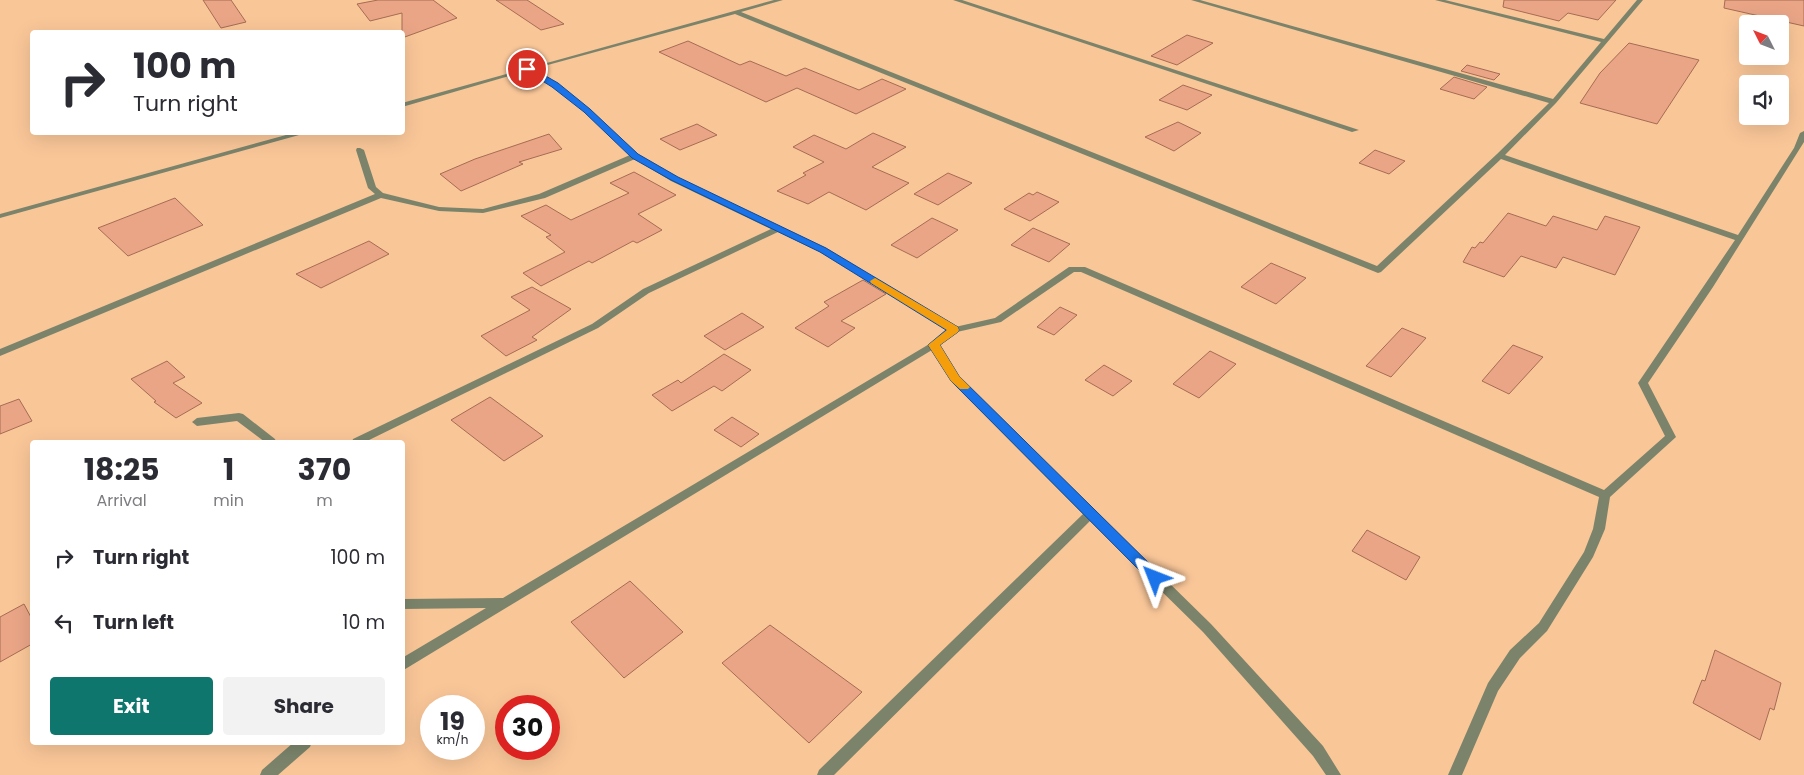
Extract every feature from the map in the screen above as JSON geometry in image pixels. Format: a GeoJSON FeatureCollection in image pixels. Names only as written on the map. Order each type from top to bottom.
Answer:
{"type":"FeatureCollection","features":[{"type":"Feature","properties":{"kind":"street"},"geometry":{"type":"LineString","coordinates":[[405,104],[780,0]]}},
{"type":"Feature","properties":{"kind":"street"},"geometry":{"type":"LineString","coordinates":[[956,0],[1355,130]]}},
{"type":"Feature","properties":{"kind":"street"},"geometry":{"type":"LineString","coordinates":[[1194,0],[1554,102]]}},
{"type":"Feature","properties":{"kind":"street"},"geometry":{"type":"LineString","coordinates":[[1438,0],[1604,41]]}},
{"type":"Feature","properties":{"kind":"street"},"geometry":{"type":"LineString","coordinates":[[735,12],[1378,270],[1500,156],[1554,102],[1640,0]]}},
{"type":"Feature","properties":{"kind":"street"},"geometry":{"type":"LineString","coordinates":[[527,69],[555,85],[587,110],[635,156],[674,178],[823,250],[954,330]]}},
{"type":"Feature","properties":{"kind":"street"},"geometry":{"type":"LineString","coordinates":[[1455,775],[1493,687],[1515,654],[1543,627],[1590,554],[1599,530],[1605,495],[1671,437],[1643,383],[1798,148],[1804,133]]}},
{"type":"Feature","properties":{"kind":"street"},"geometry":{"type":"LineString","coordinates":[[0,216],[296,135]]}},
{"type":"Feature","properties":{"kind":"street"},"geometry":{"type":"LineString","coordinates":[[360,150],[372,188],[380,195],[439,209],[483,212],[542,196],[635,156]]}},
{"type":"Feature","properties":{"kind":"street"},"geometry":{"type":"LineString","coordinates":[[1500,156],[1740,238]]}},
{"type":"Feature","properties":{"kind":"street"},"geometry":{"type":"LineString","coordinates":[[0,353],[380,195]]}},
{"type":"Feature","properties":{"kind":"street"},"geometry":{"type":"LineString","coordinates":[[362,440],[595,326],[646,291],[779,228]]}},
{"type":"Feature","properties":{"kind":"street"},"geometry":{"type":"LineString","coordinates":[[405,663],[934,345],[954,330],[998,320],[1035,296],[1066,271],[1072,269],[1082,269],[1605,495]]}},
{"type":"Feature","properties":{"kind":"street"},"geometry":{"type":"LineString","coordinates":[[934,345],[955,378],[1207,628],[1318,750],[1334,775]]}},
{"type":"Feature","properties":{"kind":"street"},"geometry":{"type":"LineString","coordinates":[[197,422],[239,417],[268,440]]}},
{"type":"Feature","properties":{"kind":"street"},"geometry":{"type":"LineString","coordinates":[[824,775],[1090,514]]}},
{"type":"Feature","properties":{"kind":"street"},"geometry":{"type":"LineString","coordinates":[[405,604],[507,603]]}},
{"type":"Feature","properties":{"kind":"street"},"geometry":{"type":"LineString","coordinates":[[266,775],[301,745]]}},
{"type":"Feature","properties":{"kind":"building"},"geometry":{"type":"Polygon","coordinates":[[[203,0],[231,0],[246,22],[221,28],[203,0]]]}},
{"type":"Feature","properties":{"kind":"building"},"geometry":{"type":"Polygon","coordinates":[[[378,0],[433,0],[457,18],[405,37],[405,30],[402,30],[402,13],[370,21],[357,4],[378,0]]]}},
{"type":"Feature","properties":{"kind":"building"},"geometry":{"type":"Polygon","coordinates":[[[496,0],[527,0],[564,24],[541,30],[496,0]]]}},
{"type":"Feature","properties":{"kind":"building"},"geometry":{"type":"Polygon","coordinates":[[[1504,0],[1616,0],[1598,20],[1568,13],[1559,21],[1503,7],[1504,0]]]}},
{"type":"Feature","properties":{"kind":"building"},"geometry":{"type":"Polygon","coordinates":[[[1725,0],[1804,0],[1804,26],[1789,23],[1789,15],[1755,15],[1724,8],[1725,0]]]}},
{"type":"Feature","properties":{"kind":"building"},"geometry":{"type":"Polygon","coordinates":[[[1187,35],[1213,43],[1177,65],[1151,56],[1187,35]]]}},
{"type":"Feature","properties":{"kind":"building"},"geometry":{"type":"Polygon","coordinates":[[[688,41],[740,65],[750,61],[786,76],[805,68],[859,90],[882,79],[906,89],[856,114],[797,88],[766,102],[659,52],[688,41]]]}},
{"type":"Feature","properties":{"kind":"building"},"geometry":{"type":"Polygon","coordinates":[[[1629,43],[1699,60],[1657,124],[1580,103],[1600,73],[1629,43]]]}},
{"type":"Feature","properties":{"kind":"building"},"geometry":{"type":"Polygon","coordinates":[[[1467,65],[1500,74],[1494,80],[1461,71],[1467,65]]]}},
{"type":"Feature","properties":{"kind":"building"},"geometry":{"type":"Polygon","coordinates":[[[1454,77],[1487,87],[1474,99],[1440,89],[1454,77]]]}},
{"type":"Feature","properties":{"kind":"building"},"geometry":{"type":"Polygon","coordinates":[[[1183,85],[1212,95],[1187,110],[1159,100],[1183,85]]]}},
{"type":"Feature","properties":{"kind":"building"},"geometry":{"type":"Polygon","coordinates":[[[1178,122],[1201,133],[1174,151],[1145,137],[1178,122]]]}},
{"type":"Feature","properties":{"kind":"building"},"geometry":{"type":"Polygon","coordinates":[[[697,124],[717,135],[680,150],[660,139],[697,124]]]}},
{"type":"Feature","properties":{"kind":"building"},"geometry":{"type":"Polygon","coordinates":[[[873,133],[906,147],[872,167],[909,183],[866,210],[829,192],[808,204],[777,191],[806,175],[803,173],[824,162],[793,147],[814,135],[846,149],[873,133]]]}},
{"type":"Feature","properties":{"kind":"building"},"geometry":{"type":"Polygon","coordinates":[[[549,134],[562,149],[519,162],[523,164],[461,191],[440,174],[475,159],[549,134]]]}},
{"type":"Feature","properties":{"kind":"building"},"geometry":{"type":"Polygon","coordinates":[[[1375,150],[1405,161],[1389,174],[1359,163],[1375,150]]]}},
{"type":"Feature","properties":{"kind":"building"},"geometry":{"type":"Polygon","coordinates":[[[634,172],[676,195],[638,214],[662,230],[637,243],[633,241],[592,263],[589,261],[541,286],[523,273],[565,252],[546,237],[551,235],[521,216],[546,205],[571,220],[629,193],[610,183],[634,172]]]}},
{"type":"Feature","properties":{"kind":"building"},"geometry":{"type":"Polygon","coordinates":[[[948,173],[972,183],[938,205],[914,194],[948,173]]]}},
{"type":"Feature","properties":{"kind":"building"},"geometry":{"type":"Polygon","coordinates":[[[1037,192],[1059,202],[1030,221],[1004,209],[1029,193],[1033,195],[1037,192]]]}},
{"type":"Feature","properties":{"kind":"building"},"geometry":{"type":"Polygon","coordinates":[[[175,198],[203,225],[128,256],[98,228],[175,198]]]}},
{"type":"Feature","properties":{"kind":"building"},"geometry":{"type":"Polygon","coordinates":[[[1508,213],[1546,226],[1553,216],[1597,230],[1605,216],[1640,227],[1615,275],[1563,257],[1556,268],[1521,256],[1504,277],[1463,262],[1472,247],[1475,248],[1480,242],[1483,243],[1508,213]]]}},
{"type":"Feature","properties":{"kind":"building"},"geometry":{"type":"Polygon","coordinates":[[[932,218],[958,230],[917,258],[891,245],[932,218]]]}},
{"type":"Feature","properties":{"kind":"building"},"geometry":{"type":"Polygon","coordinates":[[[1033,228],[1070,244],[1049,262],[1011,245],[1033,228]]]}},
{"type":"Feature","properties":{"kind":"building"},"geometry":{"type":"Polygon","coordinates":[[[369,241],[389,254],[321,288],[296,274],[369,241]]]}},
{"type":"Feature","properties":{"kind":"building"},"geometry":{"type":"Polygon","coordinates":[[[1271,263],[1306,278],[1276,304],[1241,287],[1271,263]]]}},
{"type":"Feature","properties":{"kind":"building"},"geometry":{"type":"Polygon","coordinates":[[[863,280],[886,294],[841,321],[855,328],[828,347],[795,328],[829,306],[824,302],[863,280]]]}},
{"type":"Feature","properties":{"kind":"building"},"geometry":{"type":"Polygon","coordinates":[[[532,287],[571,309],[532,337],[537,340],[506,356],[481,336],[530,310],[511,297],[532,287]]]}},
{"type":"Feature","properties":{"kind":"building"},"geometry":{"type":"Polygon","coordinates":[[[1060,307],[1077,315],[1054,335],[1037,327],[1060,307]]]}},
{"type":"Feature","properties":{"kind":"building"},"geometry":{"type":"Polygon","coordinates":[[[742,313],[764,327],[725,350],[704,336],[742,313]]]}},
{"type":"Feature","properties":{"kind":"building"},"geometry":{"type":"Polygon","coordinates":[[[1402,328],[1426,338],[1391,377],[1366,366],[1402,328]]]}},
{"type":"Feature","properties":{"kind":"building"},"geometry":{"type":"Polygon","coordinates":[[[1513,345],[1543,357],[1509,394],[1482,381],[1513,345]]]}},
{"type":"Feature","properties":{"kind":"building"},"geometry":{"type":"Polygon","coordinates":[[[1210,351],[1236,364],[1199,398],[1173,384],[1210,351]]]}},
{"type":"Feature","properties":{"kind":"building"},"geometry":{"type":"Polygon","coordinates":[[[724,354],[751,370],[722,391],[714,386],[672,411],[652,395],[678,380],[681,383],[724,354]]]}},
{"type":"Feature","properties":{"kind":"building"},"geometry":{"type":"Polygon","coordinates":[[[167,361],[185,377],[173,383],[202,403],[176,418],[154,402],[156,401],[131,379],[167,361]]]}},
{"type":"Feature","properties":{"kind":"building"},"geometry":{"type":"Polygon","coordinates":[[[1104,365],[1132,381],[1113,396],[1085,380],[1104,365]]]}},
{"type":"Feature","properties":{"kind":"building"},"geometry":{"type":"Polygon","coordinates":[[[490,397],[543,436],[504,461],[451,420],[490,397]]]}},
{"type":"Feature","properties":{"kind":"building"},"geometry":{"type":"Polygon","coordinates":[[[19,399],[32,421],[0,434],[0,406],[19,399]]]}},
{"type":"Feature","properties":{"kind":"building"},"geometry":{"type":"Polygon","coordinates":[[[732,417],[759,434],[741,447],[714,430],[732,417]]]}},
{"type":"Feature","properties":{"kind":"building"},"geometry":{"type":"Polygon","coordinates":[[[1367,530],[1420,557],[1406,580],[1352,551],[1367,530]]]}},
{"type":"Feature","properties":{"kind":"building"},"geometry":{"type":"Polygon","coordinates":[[[630,581],[683,632],[624,678],[571,622],[630,581]]]}},
{"type":"Feature","properties":{"kind":"building"},"geometry":{"type":"Polygon","coordinates":[[[24,604],[30,615],[30,645],[0,662],[0,617],[24,604]]]}},
{"type":"Feature","properties":{"kind":"building"},"geometry":{"type":"Polygon","coordinates":[[[770,625],[862,692],[809,743],[722,663],[770,625]]]}},
{"type":"Feature","properties":{"kind":"building"},"geometry":{"type":"Polygon","coordinates":[[[1715,650],[1781,683],[1774,710],[1770,708],[1760,740],[1693,703],[1702,680],[1705,681],[1715,650]]]}},
{"type":"Feature","properties":{"kind":"slow traffic"},"geometry":{"type":"LineString","coordinates":[[875,281],[954,330],[934,345],[955,378],[964,387]]}},
{"type":"Feature","properties":{"kind":"route"},"geometry":{"type":"LineString","coordinates":[[527,69],[555,85],[587,110],[635,156],[742,212],[823,250],[954,330],[934,345],[955,378],[1155,578]]}}]}
